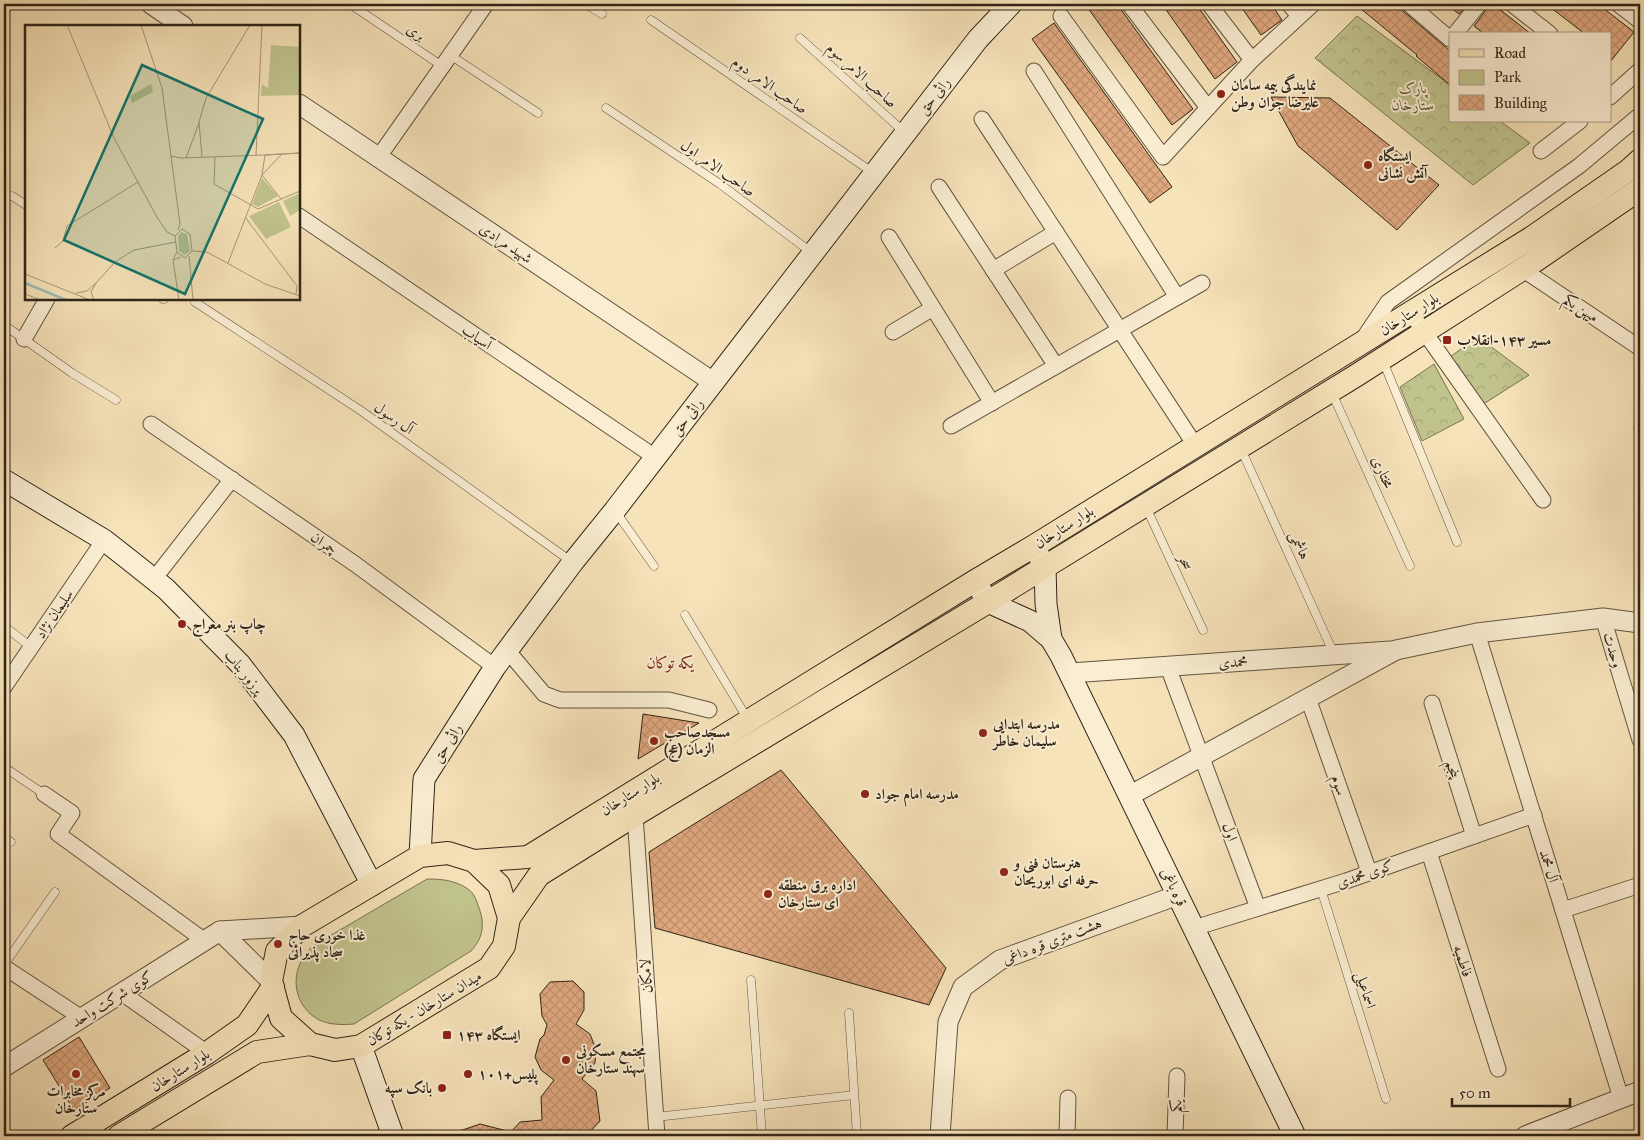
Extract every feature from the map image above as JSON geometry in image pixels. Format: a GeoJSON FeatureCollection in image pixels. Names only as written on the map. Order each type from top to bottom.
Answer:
{"type":"FeatureCollection","features":[{"type":"Feature","properties":{"kind":"main road","name":"راثی حق"},"geometry":{"type":"LineString","coordinates":[[420,856],[424,779],[495,667],[573,562],[978,39],[1011,4]]}},
{"type":"Feature","properties":{"kind":"main road","name":"بلوار ستارخان"},"geometry":{"type":"LineString","coordinates":[[474,861],[528,857],[1531,238],[1629,170],[1640,160]]}},
{"type":"Feature","properties":{"kind":"main road","name":"بلوار ستارخان"},"geometry":{"type":"LineString","coordinates":[[509,918],[539,875],[1046,567],[1331,391],[1638,195]]}},
{"type":"Feature","properties":{"kind":"main road","name":"پرزور بناب"},"geometry":{"type":"LineString","coordinates":[[4,480],[104,540],[166,589],[240,664],[294,735],[372,885]]}},
{"type":"Feature","properties":{"kind":"main road","name":"قره باغی"},"geometry":{"type":"LineString","coordinates":[[1034,546],[1046,567],[1046,604],[1050,638]]}},
{"type":"Feature","properties":{"kind":"main road"},"geometry":{"type":"LineString","coordinates":[[975,581],[988,602]]}},
{"type":"Feature","properties":{"kind":"main road","name":"قره باغی"},"geometry":{"type":"LineString","coordinates":[[988,602],[1030,621],[1050,638],[1070,674],[1295,1136]]}},
{"type":"Feature","properties":{"kind":"main road","name":"میدان ستارخان - یکه توکان"},"geometry":{"type":"LineString","coordinates":[[448,853],[474,861],[499,885],[509,918],[504,946],[489,968],[361,1046],[335,1050],[310,1044],[281,1018],[272,984],[277,951],[302,926],[420,856],[448,853]]}},
{"type":"Feature","properties":{"kind":"main road","name":"بلوار ستارخان"},"geometry":{"type":"LineString","coordinates":[[72,1136],[207,1054],[247,1025],[272,984]]}},
{"type":"Feature","properties":{"kind":"main road","name":"بلوار ستارخان"},"geometry":{"type":"LineString","coordinates":[[119,1136],[257,1052],[310,1044]]}},
{"type":"Feature","properties":{"kind":"main road"},"geometry":{"type":"LineString","coordinates":[[361,1046],[393,1136]]}},
{"type":"Feature","properties":{"kind":"street"},"geometry":{"type":"LineString","coordinates":[[151,4],[182,25]]}},
{"type":"Feature","properties":{"kind":"street"},"geometry":{"type":"LineString","coordinates":[[378,158],[486,4]]}},
{"type":"Feature","properties":{"kind":"street"},"geometry":{"type":"LineString","coordinates":[[1129,4],[1208,108]]}},
{"type":"Feature","properties":{"kind":"street"},"geometry":{"type":"LineString","coordinates":[[1209,4],[1252,60]]}},
{"type":"Feature","properties":{"kind":"street"},"geometry":{"type":"LineString","coordinates":[[1289,4],[1299,16]]}},
{"type":"Feature","properties":{"kind":"street"},"geometry":{"type":"LineString","coordinates":[[1061,16],[1163,157],[1252,60],[1312,4]]}},
{"type":"Feature","properties":{"kind":"street"},"geometry":{"type":"LineString","coordinates":[[1409,4],[1449,38]]}},
{"type":"Feature","properties":{"kind":"street"},"geometry":{"type":"LineString","coordinates":[[1457,32],[1479,4]]}},
{"type":"Feature","properties":{"kind":"street"},"geometry":{"type":"LineString","coordinates":[[1512,4],[1547,32]]}},
{"type":"Feature","properties":{"kind":"street"},"geometry":{"type":"LineString","coordinates":[[1618,4],[1640,21]]}},
{"type":"Feature","properties":{"kind":"street"},"geometry":{"type":"LineString","coordinates":[[1612,95],[1640,70]]}},
{"type":"Feature","properties":{"kind":"street"},"geometry":{"type":"LineString","coordinates":[[1034,72],[1178,297]]}},
{"type":"Feature","properties":{"kind":"street","name":"شهید مرادی"},"geometry":{"type":"LineString","coordinates":[[300,105],[714,382]]}},
{"type":"Feature","properties":{"kind":"street"},"geometry":{"type":"LineString","coordinates":[[1360,344],[1388,302],[1579,166],[1640,115]]}},
{"type":"Feature","properties":{"kind":"street"},"geometry":{"type":"LineString","coordinates":[[982,118],[1195,445]]}},
{"type":"Feature","properties":{"kind":"street"},"geometry":{"type":"LineString","coordinates":[[1541,151],[1579,122]]}},
{"type":"Feature","properties":{"kind":"street"},"geometry":{"type":"LineString","coordinates":[[939,187],[1056,366]]}},
{"type":"Feature","properties":{"kind":"street","name":"آسیاب"},"geometry":{"type":"LineString","coordinates":[[300,217],[656,457]]}},
{"type":"Feature","properties":{"kind":"street"},"geometry":{"type":"LineString","coordinates":[[993,270],[1056,232]]}},
{"type":"Feature","properties":{"kind":"street"},"geometry":{"type":"LineString","coordinates":[[889,237],[992,403]]}},
{"type":"Feature","properties":{"kind":"street","name":"میهن یکم"},"geometry":{"type":"LineString","coordinates":[[1522,269],[1640,348]]}},
{"type":"Feature","properties":{"kind":"street"},"geometry":{"type":"LineString","coordinates":[[951,426],[1202,283]]}},
{"type":"Feature","properties":{"kind":"street"},"geometry":{"type":"LineString","coordinates":[[24,339],[46,300]]}},
{"type":"Feature","properties":{"kind":"street"},"geometry":{"type":"LineString","coordinates":[[893,332],[933,308]]}},
{"type":"Feature","properties":{"kind":"street"},"geometry":{"type":"LineString","coordinates":[[1411,312],[1543,500]]}},
{"type":"Feature","properties":{"kind":"street","name":"چمران"},"geometry":{"type":"LineString","coordinates":[[151,424],[355,564],[495,667]]}},
{"type":"Feature","properties":{"kind":"street"},"geometry":{"type":"LineString","coordinates":[[154,579],[232,480]]}},
{"type":"Feature","properties":{"kind":"street","name":"سلیمان نژاد"},"geometry":{"type":"LineString","coordinates":[[4,687],[104,540]]}},
{"type":"Feature","properties":{"kind":"street","name":"محمدی"},"geometry":{"type":"LineString","coordinates":[[1070,674],[1396,650],[1477,633],[1603,618],[1640,623]]}},
{"type":"Feature","properties":{"kind":"street","name":"وحدت"},"geometry":{"type":"LineString","coordinates":[[1603,618],[1640,740]]}},
{"type":"Feature","properties":{"kind":"street","name":"آل محمد"},"geometry":{"type":"LineString","coordinates":[[1477,633],[1622,1098]]}},
{"type":"Feature","properties":{"kind":"street"},"geometry":{"type":"LineString","coordinates":[[507,650],[544,694],[560,700],[669,700],[709,710]]}},
{"type":"Feature","properties":{"kind":"street","name":"محمدی"},"geometry":{"type":"LineString","coordinates":[[1129,796],[1396,650]]}},
{"type":"Feature","properties":{"kind":"street","name":"اول"},"geometry":{"type":"LineString","coordinates":[[1168,667],[1258,908]]}},
{"type":"Feature","properties":{"kind":"street","name":"سوم"},"geometry":{"type":"LineString","coordinates":[[1308,698],[1369,872]]}},
{"type":"Feature","properties":{"kind":"street","name":"پنجم"},"geometry":{"type":"LineString","coordinates":[[1432,703],[1474,836]]}},
{"type":"Feature","properties":{"kind":"street"},"geometry":{"type":"LineString","coordinates":[[44,794],[72,813],[58,834],[213,936],[272,984]]}},
{"type":"Feature","properties":{"kind":"street","name":"لامکان"},"geometry":{"type":"LineString","coordinates":[[635,815],[657,1136]]}},
{"type":"Feature","properties":{"kind":"street","name":"کوی محمدی"},"geometry":{"type":"LineString","coordinates":[[1194,928],[1321,888],[1534,815]]}},
{"type":"Feature","properties":{"kind":"street","name":"فاطمیه"},"geometry":{"type":"LineString","coordinates":[[1428,852],[1498,1070]]}},
{"type":"Feature","properties":{"kind":"street"},"geometry":{"type":"LineString","coordinates":[[1563,910],[1640,886]]}},
{"type":"Feature","properties":{"kind":"street","name":"هشت متری قره داغی"},"geometry":{"type":"LineString","coordinates":[[940,1136],[948,1022],[963,987],[1000,960],[1178,895]]}},
{"type":"Feature","properties":{"kind":"street"},"geometry":{"type":"LineString","coordinates":[[213,936],[302,926]]}},
{"type":"Feature","properties":{"kind":"street","name":"کوی شرکت واحد"},"geometry":{"type":"LineString","coordinates":[[4,1067],[213,936]]}},
{"type":"Feature","properties":{"kind":"street"},"geometry":{"type":"LineString","coordinates":[[4,966],[82,1018]]}},
{"type":"Feature","properties":{"kind":"street"},"geometry":{"type":"LineString","coordinates":[[122,993],[207,1054]]}},
{"type":"Feature","properties":{"kind":"street","name":"یکم"},"geometry":{"type":"LineString","coordinates":[[1175,1136],[1177,1076]]}},
{"type":"Feature","properties":{"kind":"street"},"geometry":{"type":"LineString","coordinates":[[1525,1136],[1640,1091]]}},
{"type":"Feature","properties":{"kind":"street"},"geometry":{"type":"LineString","coordinates":[[1067,1136],[1068,1098]]}},
{"type":"Feature","properties":{"kind":"lane","name":"بری"},"geometry":{"type":"LineString","coordinates":[[350,4],[538,113]]}},
{"type":"Feature","properties":{"kind":"lane"},"geometry":{"type":"LineString","coordinates":[[586,4],[602,14]]}},
{"type":"Feature","properties":{"kind":"lane","name":"صاحب الامر دوم"},"geometry":{"type":"LineString","coordinates":[[651,20],[874,174]]}},
{"type":"Feature","properties":{"kind":"lane","name":"صاحب الامر سوم"},"geometry":{"type":"LineString","coordinates":[[800,38],[905,133]]}},
{"type":"Feature","properties":{"kind":"lane","name":"صاحب الامر اول"},"geometry":{"type":"LineString","coordinates":[[606,108],[720,184],[813,253]]}},
{"type":"Feature","properties":{"kind":"lane"},"geometry":{"type":"LineString","coordinates":[[12,196],[25,204]]}},
{"type":"Feature","properties":{"kind":"lane","name":"آل رسول"},"geometry":{"type":"LineString","coordinates":[[195,302],[360,410],[573,562]]}},
{"type":"Feature","properties":{"kind":"lane"},"geometry":{"type":"LineString","coordinates":[[4,326],[72,373],[116,400]]}},
{"type":"Feature","properties":{"kind":"lane"},"geometry":{"type":"LineString","coordinates":[[1382,359],[1457,542]]}},
{"type":"Feature","properties":{"kind":"lane","name":"مختاری"},"geometry":{"type":"LineString","coordinates":[[1331,391],[1410,566]]}},
{"type":"Feature","properties":{"kind":"lane","name":"هاشمی"},"geometry":{"type":"LineString","coordinates":[[1240,447],[1334,654]]}},
{"type":"Feature","properties":{"kind":"lane","name":"سحر"},"geometry":{"type":"LineString","coordinates":[[1145,506],[1202,630]]}},
{"type":"Feature","properties":{"kind":"lane"},"geometry":{"type":"LineString","coordinates":[[615,510],[654,566]]}},
{"type":"Feature","properties":{"kind":"lane"},"geometry":{"type":"LineString","coordinates":[[685,615],[749,721]]}},
{"type":"Feature","properties":{"kind":"lane"},"geometry":{"type":"LineString","coordinates":[[4,626],[31,647]]}},
{"type":"Feature","properties":{"kind":"lane"},"geometry":{"type":"LineString","coordinates":[[4,767],[44,794]]}},
{"type":"Feature","properties":{"kind":"lane"},"geometry":{"type":"LineString","coordinates":[[4,837],[11,842]]}},
{"type":"Feature","properties":{"kind":"lane","name":"اسماعیلی"},"geometry":{"type":"LineString","coordinates":[[1321,888],[1386,1099]]}},
{"type":"Feature","properties":{"kind":"lane"},"geometry":{"type":"LineString","coordinates":[[4,966],[55,892]]}},
{"type":"Feature","properties":{"kind":"lane"},"geometry":{"type":"LineString","coordinates":[[751,980],[762,1136]]}},
{"type":"Feature","properties":{"kind":"lane"},"geometry":{"type":"LineString","coordinates":[[849,1013],[857,1136]]}},
{"type":"Feature","properties":{"kind":"lane"},"geometry":{"type":"LineString","coordinates":[[656,1117],[854,1095]]}},
{"type":"Feature","properties":{"kind":"green space","name":"پارک ستارخان"},"geometry":{"type":"Polygon","coordinates":[[[1357,16],[1449,84],[1449,122],[1501,122],[1530,143],[1473,185],[1315,58],[1357,16]]]}},
{"type":"Feature","properties":{"kind":"green space"},"geometry":{"type":"Polygon","coordinates":[[[1478,337],[1529,375],[1482,405],[1447,359],[1478,337]]]}},
{"type":"Feature","properties":{"kind":"green space"},"geometry":{"type":"Polygon","coordinates":[[[1434,364],[1464,419],[1422,441],[1400,387],[1434,364]]]}},
{"type":"Feature","properties":{"kind":"green space"},"geometry":{"type":"Polygon","coordinates":[[[427,879],[453,882],[470,890],[474,896],[482,918],[482,930],[479,940],[471,951],[354,1024],[328,1023],[319,1020],[311,1014],[300,1000],[296,982],[300,964],[307,952],[316,944],[427,879]]]}},
{"type":"Feature","properties":{"kind":"building"},"geometry":{"type":"Polygon","coordinates":[[[1085,4],[1117,4],[1193,109],[1172,125],[1085,4]]]}},
{"type":"Feature","properties":{"kind":"building"},"geometry":{"type":"Polygon","coordinates":[[[1162,4],[1196,4],[1237,62],[1215,79],[1162,4]]]}},
{"type":"Feature","properties":{"kind":"building"},"geometry":{"type":"Polygon","coordinates":[[[1239,4],[1271,4],[1282,20],[1261,35],[1239,4]]]}},
{"type":"Feature","properties":{"kind":"building"},"geometry":{"type":"Polygon","coordinates":[[[1355,4],[1397,4],[1449,50],[1449,84],[1355,4]]]}},
{"type":"Feature","properties":{"kind":"building"},"geometry":{"type":"Polygon","coordinates":[[[1446,4],[1467,4],[1459,14],[1446,4]]]}},
{"type":"Feature","properties":{"kind":"building"},"geometry":{"type":"Polygon","coordinates":[[[1488,4],[1493,4],[1528,32],[1482,32],[1474,26],[1486,10],[1488,4]]]}},
{"type":"Feature","properties":{"kind":"building"},"geometry":{"type":"Polygon","coordinates":[[[1546,4],[1598,4],[1634,32],[1612,60],[1612,32],[1582,32],[1546,4]]]}},
{"type":"Feature","properties":{"kind":"building"},"geometry":{"type":"Polygon","coordinates":[[[1054,23],[1172,187],[1150,203],[1032,39],[1054,23]]]}},
{"type":"Feature","properties":{"kind":"building","name":"ایستگاه آتش نشانی"},"geometry":{"type":"Polygon","coordinates":[[[1271,97],[1330,98],[1439,185],[1397,230],[1298,146],[1271,97]]]}},
{"type":"Feature","properties":{"kind":"building","name":"مسجدصاحب الزمان (عج)"},"geometry":{"type":"Polygon","coordinates":[[[643,714],[699,723],[638,759],[643,714]]]}},
{"type":"Feature","properties":{"kind":"building","name":"اداره برق منطقه ای ستارخان"},"geometry":{"type":"Polygon","coordinates":[[[781,770],[946,968],[929,1005],[655,928],[649,852],[781,770]]]}},
{"type":"Feature","properties":{"kind":"building","name":"مجتمع مسکونی سهند ستارخان"},"geometry":{"type":"Polygon","coordinates":[[[573,981],[584,992],[584,1010],[576,1024],[590,1034],[596,1049],[595,1063],[582,1079],[596,1091],[600,1121],[587,1135],[451,1136],[451,1134],[480,1124],[511,1132],[520,1122],[542,1120],[541,1097],[554,1080],[541,1070],[535,1057],[540,1039],[544,1035],[547,1025],[542,1016],[540,994],[550,982],[573,981]]]}},
{"type":"Feature","properties":{"kind":"building","name":"مرکز مخابرات ستارخان"},"geometry":{"type":"Polygon","coordinates":[[[79,1037],[110,1088],[74,1110],[43,1060],[79,1037]]]}},
{"type":"Feature","properties":{"kind":"place","name":"نمایندگی بیمه سامان علیرضا جوان وطن"},"geometry":{"type":"Point","coordinates":[1221,94]}},
{"type":"Feature","properties":{"kind":"place","name":"ایستگاه آتش نشانی"},"geometry":{"type":"Point","coordinates":[1368,165]}},
{"type":"Feature","properties":{"kind":"place","name":"مسیر ۱۴۳-انقلاب"},"geometry":{"type":"Point","coordinates":[1447,340]}},
{"type":"Feature","properties":{"kind":"place","name":"چاپ بنر معراج"},"geometry":{"type":"Point","coordinates":[182,624]}},
{"type":"Feature","properties":{"kind":"place","name":"مدرسه ابتدایی سلیمان خاطر"},"geometry":{"type":"Point","coordinates":[983,733]}},
{"type":"Feature","properties":{"kind":"place","name":"مسجدصاحب الزمان (عج)"},"geometry":{"type":"Point","coordinates":[654,741]}},
{"type":"Feature","properties":{"kind":"place","name":"مدرسه امام جواد"},"geometry":{"type":"Point","coordinates":[865,794]}},
{"type":"Feature","properties":{"kind":"place","name":"هنرستان فنی و حرفه ای ابوریحان"},"geometry":{"type":"Point","coordinates":[1004,872]}},
{"type":"Feature","properties":{"kind":"place","name":"اداره برق منطقه ای ستارخان"},"geometry":{"type":"Point","coordinates":[768,894]}},
{"type":"Feature","properties":{"kind":"place","name":"غذا خوری حاج سجاد پذیرائی"},"geometry":{"type":"Point","coordinates":[278,944]}},
{"type":"Feature","properties":{"kind":"place","name":"ایستگاه ۱۴۳"},"geometry":{"type":"Point","coordinates":[447,1035]}},
{"type":"Feature","properties":{"kind":"place","name":"مجتمع مسکونی سهند ستارخان"},"geometry":{"type":"Point","coordinates":[566,1060]}},
{"type":"Feature","properties":{"kind":"place","name":"مرکز مخابرات ستارخان"},"geometry":{"type":"Point","coordinates":[76,1074]}},
{"type":"Feature","properties":{"kind":"place","name":"پلیس+۱۰۱"},"geometry":{"type":"Point","coordinates":[468,1074]}},
{"type":"Feature","properties":{"kind":"place","name":"بانک سپه"},"geometry":{"type":"Point","coordinates":[442,1088]}},
{"type":"Feature","properties":{"kind":"district","name":"یکه توکان"},"geometry":{"type":"Point","coordinates":[670,662]}}]}
